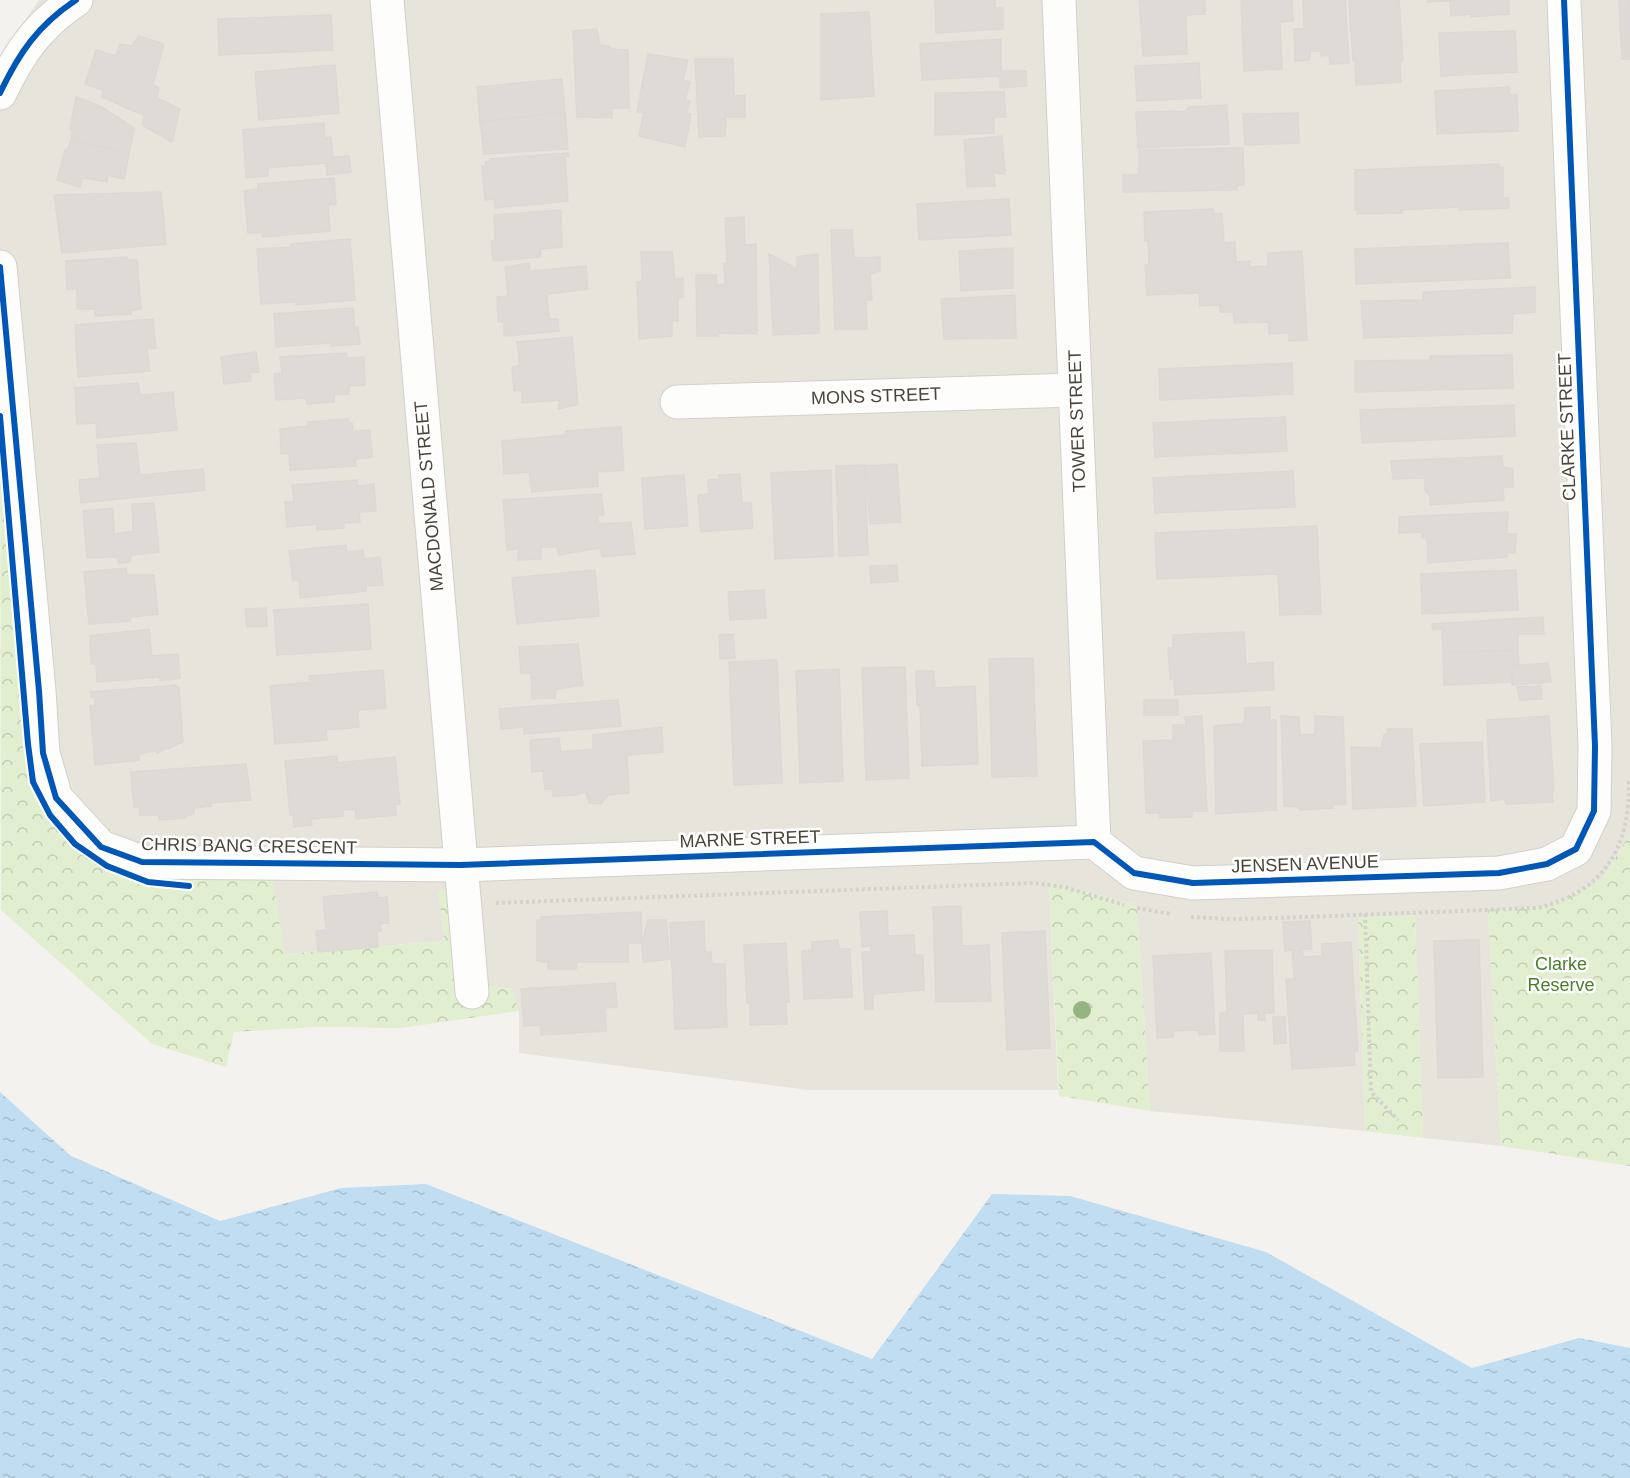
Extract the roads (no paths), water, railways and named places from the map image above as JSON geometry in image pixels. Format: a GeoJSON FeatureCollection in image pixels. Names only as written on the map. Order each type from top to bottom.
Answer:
{"type":"FeatureCollection","features":[{"type":"Feature","properties":{"kind":"street"},"geometry":{"type":"LineString","coordinates":[[0,93],[16,60],[42,27],[76,0]]}},
{"type":"Feature","properties":{"kind":"street","name":"MACDONALD STREET"},"geometry":{"type":"LineString","coordinates":[[387,0],[472,992]]}},
{"type":"Feature","properties":{"kind":"street","name":"TOWER STREET"},"geometry":{"type":"LineString","coordinates":[[1059,0],[1094,842]]}},
{"type":"Feature","properties":{"kind":"street","name":"CLARKE STREET"},"geometry":{"type":"LineString","coordinates":[[1564,0],[1595,746],[1594,811],[1576,849]]}},
{"type":"Feature","properties":{"kind":"street","name":"CHRIS BANG CRESCENT"},"geometry":{"type":"LineString","coordinates":[[0,267],[43,753],[56,798],[101,847],[142,862],[460,865]]}},
{"type":"Feature","properties":{"kind":"street","name":"MONS STREET"},"geometry":{"type":"LineString","coordinates":[[677,402],[1075,390]]}},
{"type":"Feature","properties":{"kind":"street","name":"MARNE STREET"},"geometry":{"type":"LineString","coordinates":[[460,865],[1094,842]]}},
{"type":"Feature","properties":{"kind":"street","name":"JENSEN AVENUE"},"geometry":{"type":"LineString","coordinates":[[1094,842],[1134,873],[1193,883],[1499,873],[1547,864],[1576,849]]}},
{"type":"Feature","properties":{"kind":"water"},"geometry":{"type":"Polygon","coordinates":[[[0,1092],[71,1156],[220,1221],[341,1188],[426,1184],[872,1359],[992,1194],[1070,1196],[1266,1252],[1472,1368],[1579,1338],[1630,1348],[1630,1478],[0,1478],[0,1092]]]}},
{"type":"Feature","properties":{"kind":"park label","name":"Clarke Reserve"},"geometry":{"type":"Point","coordinates":[1561,974]}}]}
